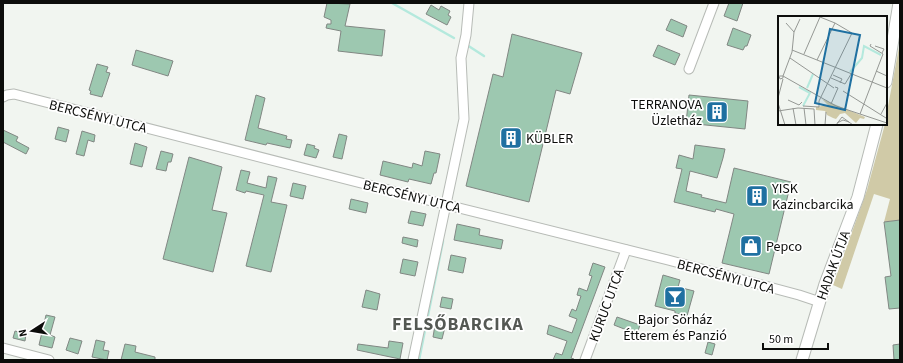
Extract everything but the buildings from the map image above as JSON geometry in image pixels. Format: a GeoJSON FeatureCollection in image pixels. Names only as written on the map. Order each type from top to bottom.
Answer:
{"type":"FeatureCollection","features":[{"type":"Feature","properties":{"kind":"main road"},"geometry":{"type":"LineString","coordinates":[[887,76],[899,3]]}},
{"type":"Feature","properties":{"kind":"main road","name":"HADAK ÚTJA"},"geometry":{"type":"LineString","coordinates":[[802,360],[820,302],[858,196],[877,125]]}},
{"type":"Feature","properties":{"kind":"street"},"geometry":{"type":"LineString","coordinates":[[413,360],[464,119],[461,58],[466,35],[469,3]]}},
{"type":"Feature","properties":{"kind":"street"},"geometry":{"type":"LineString","coordinates":[[689,69],[714,3]]}},
{"type":"Feature","properties":{"kind":"street","name":"BERCSÉNYI UTCA"},"geometry":{"type":"LineString","coordinates":[[4,96],[14,94],[626,250],[777,289],[820,302]]}},
{"type":"Feature","properties":{"kind":"street","name":"KURUC UTCA"},"geometry":{"type":"LineString","coordinates":[[586,360],[626,250]]}},
{"type":"Feature","properties":{"kind":"street"},"geometry":{"type":"LineString","coordinates":[[3,348],[49,360]]}},
{"type":"Feature","properties":{"kind":"shaded area"},"geometry":{"type":"Polygon","coordinates":[[[900,42],[900,220],[884,222],[890,199],[874,194],[842,289],[833,285],[867,190],[885,125],[887,125],[887,112],[900,42]]]}},
{"type":"Feature","properties":{"kind":"waterway"},"geometry":{"type":"LineString","coordinates":[[392,3],[454,38]]}},
{"type":"Feature","properties":{"kind":"waterway"},"geometry":{"type":"LineString","coordinates":[[467,45],[484,56]]}},
{"type":"Feature","properties":{"kind":"waterway"},"geometry":{"type":"LineString","coordinates":[[419,360],[443,241]]}},
{"type":"Feature","properties":{"kind":"place","name":"TERRANOVA Üzletház"},"geometry":{"type":"Point","coordinates":[717,112]}},
{"type":"Feature","properties":{"kind":"place","name":"KÜBLER"},"geometry":{"type":"Point","coordinates":[511,138]}},
{"type":"Feature","properties":{"kind":"place","name":"YISK Kazincbarcika"},"geometry":{"type":"Point","coordinates":[757,196]}},
{"type":"Feature","properties":{"kind":"place","name":"Pepco"},"geometry":{"type":"Point","coordinates":[751,246]}},
{"type":"Feature","properties":{"kind":"place","name":"Bajor Sörház Étterem és Panzió"},"geometry":{"type":"Point","coordinates":[675,297]}},
{"type":"Feature","properties":{"kind":"district","name":"FELSŐBARCIKA"},"geometry":{"type":"Point","coordinates":[458,324]}}]}
